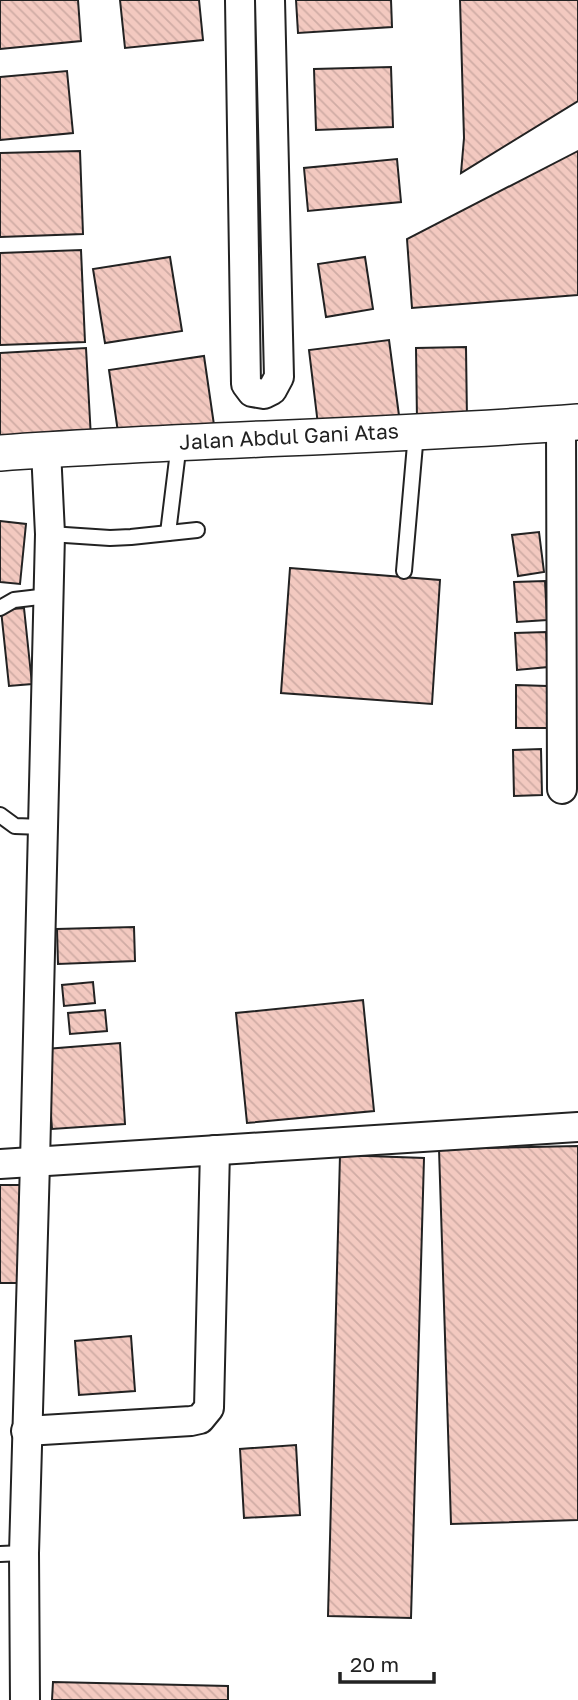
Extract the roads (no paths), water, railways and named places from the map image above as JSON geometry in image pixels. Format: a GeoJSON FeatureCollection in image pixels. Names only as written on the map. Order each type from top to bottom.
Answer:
{"type":"FeatureCollection","features":[{"type":"Feature","properties":{"kind":"street"},"geometry":{"type":"LineString","coordinates":[[240,0],[246,384],[252,392],[264,394],[272,390],[279,377],[270,0]]}},
{"type":"Feature","properties":{"kind":"street"},"geometry":{"type":"LineString","coordinates":[[562,789],[569,423]]}},
{"type":"Feature","properties":{"kind":"street","name":"Jalan Abdul Gani Atas"},"geometry":{"type":"LineString","coordinates":[[0,453],[569,423]]}},
{"type":"Feature","properties":{"kind":"street"},"geometry":{"type":"LineString","coordinates":[[25,1700],[12,1553],[26,1431],[35,1162],[50,534],[46,450]]}},
{"type":"Feature","properties":{"kind":"street"},"geometry":{"type":"LineString","coordinates":[[0,1164],[578,1127]]}},
{"type":"Feature","properties":{"kind":"street"},"geometry":{"type":"LineString","coordinates":[[26,1431],[191,1421],[200,1419],[209,1408],[215,1150]]}},
{"type":"Feature","properties":{"kind":"lane"},"geometry":{"type":"LineString","coordinates":[[404,571],[416,431]]}},
{"type":"Feature","properties":{"kind":"lane"},"geometry":{"type":"LineString","coordinates":[[168,533],[178,443]]}},
{"type":"Feature","properties":{"kind":"lane"},"geometry":{"type":"LineString","coordinates":[[50,534],[110,538],[197,530]]}},
{"type":"Feature","properties":{"kind":"lane"},"geometry":{"type":"LineString","coordinates":[[0,608],[14,600],[48,596]]}},
{"type":"Feature","properties":{"kind":"lane"},"geometry":{"type":"LineString","coordinates":[[0,815],[15,826],[43,827]]}}]}
